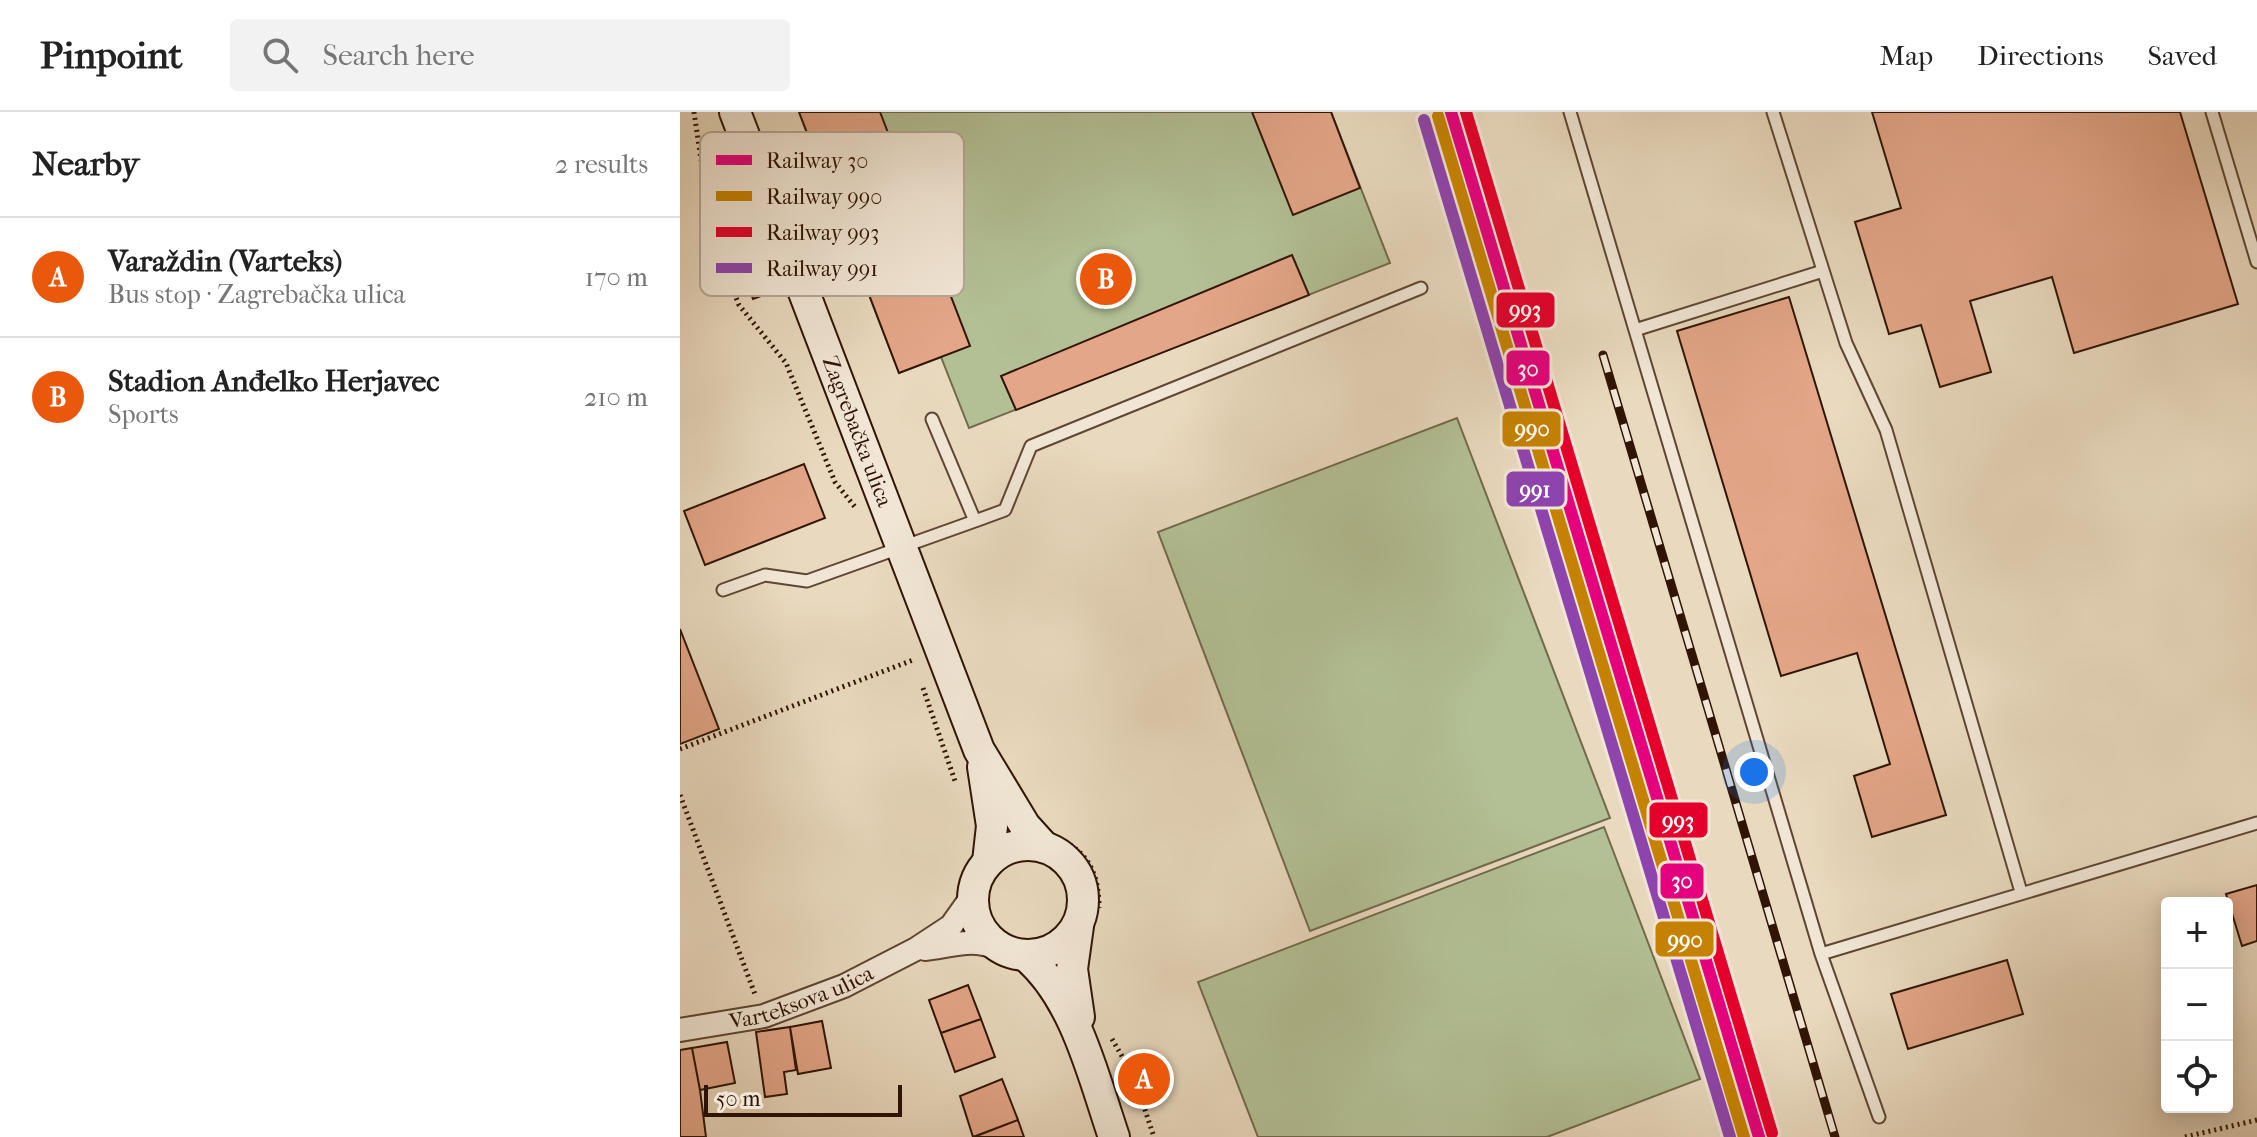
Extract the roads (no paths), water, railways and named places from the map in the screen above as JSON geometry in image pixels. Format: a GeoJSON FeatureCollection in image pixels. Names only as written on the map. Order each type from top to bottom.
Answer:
{"type":"FeatureCollection","features":[{"type":"Feature","properties":{"kind":"main road","name":"Zagrebačka ulica"},"geometry":{"type":"LineString","coordinates":[[735,112],[743,132]]}},
{"type":"Feature","properties":{"kind":"main road","name":"Zagrebačka ulica"},"geometry":{"type":"LineString","coordinates":[[805,296],[979,750],[1025,826],[1051,842],[1080,878],[1083,910],[1088,920],[1072,969],[1086,1055]]}},
{"type":"Feature","properties":{"kind":"main road","name":"Zagrebačka ulica"},"geometry":{"type":"LineString","coordinates":[[979,750],[992,826],[988,862],[973,895],[978,925],[1051,982],[1086,1055],[1114,1137]]}},
{"type":"Feature","properties":{"kind":"main road"},"geometry":{"type":"LineString","coordinates":[[988,862],[1014,846],[1051,842]]}},
{"type":"Feature","properties":{"kind":"main road"},"geometry":{"type":"LineString","coordinates":[[1012,952],[1056,949],[1088,920]]}},
{"type":"Feature","properties":{"kind":"street","name":"Varteksova ulica"},"geometry":{"type":"LineString","coordinates":[[680,1030],[764,1016],[844,986],[916,949],[951,926],[973,895]]}},
{"type":"Feature","properties":{"kind":"street","name":"Varteksova ulica"},"geometry":{"type":"LineString","coordinates":[[916,949],[977,941],[1012,952]]}},
{"type":"Feature","properties":{"kind":"lane"},"geometry":{"type":"LineString","coordinates":[[1570,112],[1821,954],[1879,1117]]}},
{"type":"Feature","properties":{"kind":"lane"},"geometry":{"type":"LineString","coordinates":[[1773,112],[1846,343],[1886,430],[2021,892]]}},
{"type":"Feature","properties":{"kind":"lane"},"geometry":{"type":"LineString","coordinates":[[2212,112],[2257,262]]}},
{"type":"Feature","properties":{"kind":"lane"},"geometry":{"type":"LineString","coordinates":[[1635,330],[1823,271]]}},
{"type":"Feature","properties":{"kind":"lane"},"geometry":{"type":"LineString","coordinates":[[723,590],[765,575],[807,581],[1005,510],[1031,446],[1421,288]]}},
{"type":"Feature","properties":{"kind":"lane"},"geometry":{"type":"LineString","coordinates":[[932,419],[975,521]]}},
{"type":"Feature","properties":{"kind":"lane"},"geometry":{"type":"LineString","coordinates":[[1821,954],[2257,823]]}},
{"type":"Feature","properties":{"kind":"railway"},"geometry":{"type":"LineString","coordinates":[[1603,355],[1835,1137]]}},
{"type":"Feature","properties":{"kind":"rail line","name":"30"},"geometry":{"type":"LineString","coordinates":[[1451,112],[1759,1137]]}},
{"type":"Feature","properties":{"kind":"rail line","name":"993"},"geometry":{"type":"LineString","coordinates":[[1466,112],[1772,1133]]}},
{"type":"Feature","properties":{"kind":"rail line","name":"990"},"geometry":{"type":"LineString","coordinates":[[1438,116],[1744,1137]]}},
{"type":"Feature","properties":{"kind":"rail line","name":"991"},"geometry":{"type":"LineString","coordinates":[[1424,120],[1730,1137]]}},
{"type":"Feature","properties":{"kind":"place","name":"Stadion Anđelko Herjavec"},"geometry":{"type":"Point","coordinates":[1106,279]}},
{"type":"Feature","properties":{"kind":"place","name":"Varaždin (Varteks)"},"geometry":{"type":"Point","coordinates":[1144,1079]}}]}
